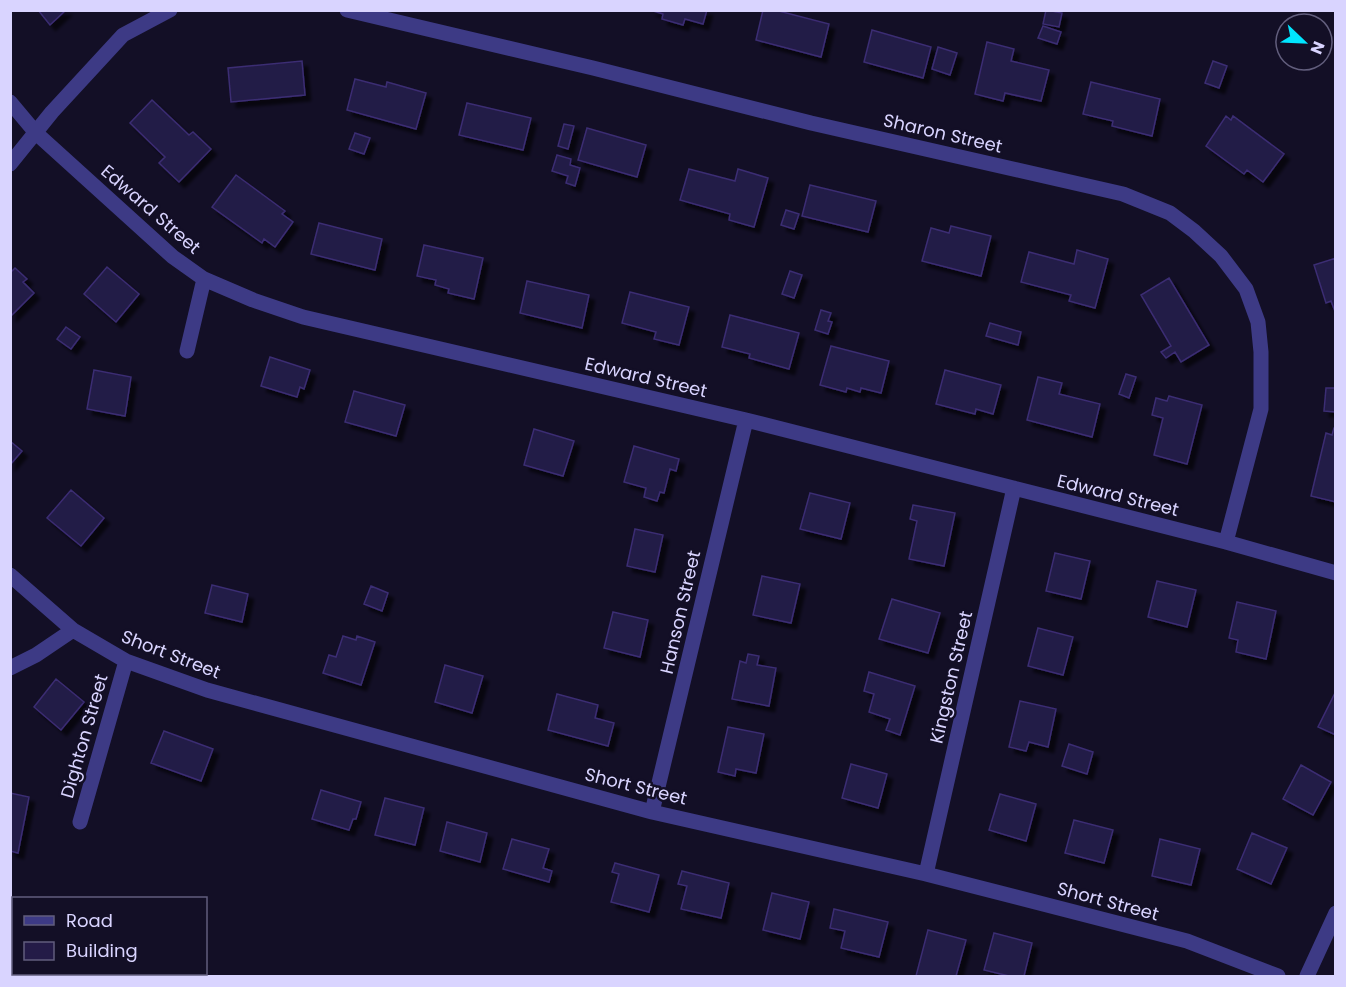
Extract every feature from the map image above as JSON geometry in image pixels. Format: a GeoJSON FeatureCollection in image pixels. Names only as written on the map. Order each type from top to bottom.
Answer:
{"type":"FeatureCollection","features":[{"type":"Feature","properties":{"kind":"street"},"geometry":{"type":"LineString","coordinates":[[10,164],[52,112],[123,35],[170,10]]}},
{"type":"Feature","properties":{"kind":"street","name":"Sharon Street"},"geometry":{"type":"LineString","coordinates":[[347,10],[582,65],[811,123],[1123,194],[1170,213],[1221,256],[1246,289],[1258,322],[1261,352],[1261,409],[1226,542]]}},
{"type":"Feature","properties":{"kind":"street","name":"Edward Street"},"geometry":{"type":"LineString","coordinates":[[10,102],[36,133],[174,257],[204,279],[253,300],[303,317],[746,420],[1226,542],[1335,573]]}},
{"type":"Feature","properties":{"kind":"street"},"geometry":{"type":"LineString","coordinates":[[187,351],[204,279]]}},
{"type":"Feature","properties":{"kind":"street","name":"Hanson Street"},"geometry":{"type":"LineString","coordinates":[[652,812],[746,420]]}},
{"type":"Feature","properties":{"kind":"street","name":"Kingston Street"},"geometry":{"type":"LineString","coordinates":[[926,873],[1014,489]]}},
{"type":"Feature","properties":{"kind":"street","name":"Short Street"},"geometry":{"type":"LineString","coordinates":[[10,575],[73,630],[126,661],[207,690],[652,812],[926,873],[1187,941],[1278,976]]}},
{"type":"Feature","properties":{"kind":"street"},"geometry":{"type":"LineString","coordinates":[[10,668],[36,655],[73,630]]}},
{"type":"Feature","properties":{"kind":"street","name":"Dighton Street"},"geometry":{"type":"LineString","coordinates":[[80,822],[126,661]]}},
{"type":"Feature","properties":{"kind":"street"},"geometry":{"type":"LineString","coordinates":[[1307,976],[1335,914]]}},
{"type":"Feature","properties":{"kind":"building"},"geometry":{"type":"Polygon","coordinates":[[[38,10],[66,10],[50,25],[38,10]]]}},
{"type":"Feature","properties":{"kind":"building"},"geometry":{"type":"Polygon","coordinates":[[[650,10],[707,10],[703,24],[685,19],[683,25],[662,19],[663,14],[650,10]]]}},
{"type":"Feature","properties":{"kind":"building"},"geometry":{"type":"Polygon","coordinates":[[[763,10],[775,10],[829,24],[821,57],[756,40],[763,10]]]}},
{"type":"Feature","properties":{"kind":"building"},"geometry":{"type":"Polygon","coordinates":[[[1046,10],[1062,13],[1059,27],[1043,24],[1046,10]]]}},
{"type":"Feature","properties":{"kind":"building"},"geometry":{"type":"Polygon","coordinates":[[[1043,26],[1061,32],[1057,44],[1038,38],[1043,26]]]}},
{"type":"Feature","properties":{"kind":"building"},"geometry":{"type":"Polygon","coordinates":[[[872,30],[931,47],[923,78],[864,62],[872,30]]]}},
{"type":"Feature","properties":{"kind":"building"},"geometry":{"type":"Polygon","coordinates":[[[987,42],[1014,49],[1011,61],[1049,70],[1041,101],[1005,93],[1003,101],[975,94],[987,42]]]}},
{"type":"Feature","properties":{"kind":"building"},"geometry":{"type":"Polygon","coordinates":[[[938,47],[957,53],[950,75],[932,69],[938,47]]]}},
{"type":"Feature","properties":{"kind":"building"},"geometry":{"type":"Polygon","coordinates":[[[302,61],[305,95],[231,102],[228,68],[302,61]]]}},
{"type":"Feature","properties":{"kind":"building"},"geometry":{"type":"Polygon","coordinates":[[[1213,61],[1227,66],[1219,88],[1205,83],[1213,61]]]}},
{"type":"Feature","properties":{"kind":"building"},"geometry":{"type":"Polygon","coordinates":[[[355,79],[386,87],[387,82],[426,93],[416,129],[347,110],[355,79]]]}},
{"type":"Feature","properties":{"kind":"building"},"geometry":{"type":"Polygon","coordinates":[[[1091,82],[1160,99],[1152,136],[1112,126],[1113,121],[1083,114],[1091,82]]]}},
{"type":"Feature","properties":{"kind":"building"},"geometry":{"type":"Polygon","coordinates":[[[152,100],[189,135],[193,132],[211,149],[179,182],[159,163],[165,157],[130,123],[152,100]]]}},
{"type":"Feature","properties":{"kind":"building"},"geometry":{"type":"Polygon","coordinates":[[[467,103],[531,118],[523,150],[459,135],[467,103]]]}},
{"type":"Feature","properties":{"kind":"building"},"geometry":{"type":"Polygon","coordinates":[[[1226,116],[1231,120],[1233,116],[1284,154],[1263,182],[1247,170],[1244,174],[1206,146],[1226,116]]]}},
{"type":"Feature","properties":{"kind":"building"},"geometry":{"type":"Polygon","coordinates":[[[564,124],[574,126],[568,149],[558,146],[564,124]]]}},
{"type":"Feature","properties":{"kind":"building"},"geometry":{"type":"Polygon","coordinates":[[[587,128],[646,145],[637,177],[578,160],[587,128]]]}},
{"type":"Feature","properties":{"kind":"building"},"geometry":{"type":"Polygon","coordinates":[[[355,133],[370,138],[364,154],[349,149],[355,133]]]}},
{"type":"Feature","properties":{"kind":"building"},"geometry":{"type":"Polygon","coordinates":[[[557,155],[571,159],[570,165],[580,168],[575,186],[566,183],[568,176],[552,171],[557,155]]]}},
{"type":"Feature","properties":{"kind":"building"},"geometry":{"type":"Polygon","coordinates":[[[689,169],[735,181],[738,169],[768,178],[754,227],[729,220],[730,214],[680,200],[689,169]]]}},
{"type":"Feature","properties":{"kind":"building"},"geometry":{"type":"Polygon","coordinates":[[[236,175],[285,211],[282,214],[293,222],[275,247],[264,239],[262,243],[212,207],[236,175]]]}},
{"type":"Feature","properties":{"kind":"building"},"geometry":{"type":"Polygon","coordinates":[[[810,185],[876,201],[868,232],[802,216],[810,185]]]}},
{"type":"Feature","properties":{"kind":"building"},"geometry":{"type":"Polygon","coordinates":[[[786,210],[799,214],[794,229],[781,225],[786,210]]]}},
{"type":"Feature","properties":{"kind":"building"},"geometry":{"type":"Polygon","coordinates":[[[319,223],[382,239],[375,270],[311,254],[319,223]]]}},
{"type":"Feature","properties":{"kind":"building"},"geometry":{"type":"Polygon","coordinates":[[[951,226],[991,236],[981,276],[922,261],[931,228],[949,233],[951,226]]]}},
{"type":"Feature","properties":{"kind":"building"},"geometry":{"type":"Polygon","coordinates":[[[424,245],[483,258],[474,299],[448,293],[449,289],[435,285],[436,280],[417,276],[424,245]]]}},
{"type":"Feature","properties":{"kind":"building"},"geometry":{"type":"Polygon","coordinates":[[[1077,250],[1108,259],[1095,308],[1069,301],[1071,295],[1021,282],[1029,252],[1074,264],[1077,250]]]}},
{"type":"Feature","properties":{"kind":"building"},"geometry":{"type":"Polygon","coordinates":[[[1336,258],[1336,314],[1331,301],[1326,303],[1314,265],[1336,258]]]}},
{"type":"Feature","properties":{"kind":"building"},"geometry":{"type":"Polygon","coordinates":[[[107,267],[139,294],[116,322],[84,294],[107,267]]]}},
{"type":"Feature","properties":{"kind":"building"},"geometry":{"type":"Polygon","coordinates":[[[15,268],[27,279],[23,282],[34,293],[11,316],[10,273],[15,268]]]}},
{"type":"Feature","properties":{"kind":"building"},"geometry":{"type":"Polygon","coordinates":[[[790,271],[802,275],[794,298],[782,294],[790,271]]]}},
{"type":"Feature","properties":{"kind":"building"},"geometry":{"type":"Polygon","coordinates":[[[1169,278],[1209,345],[1181,362],[1175,352],[1166,358],[1161,352],[1171,346],[1141,295],[1169,278]]]}},
{"type":"Feature","properties":{"kind":"building"},"geometry":{"type":"Polygon","coordinates":[[[527,281],[589,295],[582,328],[520,313],[527,281]]]}},
{"type":"Feature","properties":{"kind":"building"},"geometry":{"type":"Polygon","coordinates":[[[630,292],[689,307],[679,345],[654,339],[656,332],[622,323],[630,292]]]}},
{"type":"Feature","properties":{"kind":"building"},"geometry":{"type":"Polygon","coordinates":[[[821,310],[831,313],[828,321],[832,322],[828,334],[815,330],[821,310]]]}},
{"type":"Feature","properties":{"kind":"building"},"geometry":{"type":"Polygon","coordinates":[[[730,315],[799,333],[789,369],[749,358],[750,354],[722,347],[730,315]]]}},
{"type":"Feature","properties":{"kind":"building"},"geometry":{"type":"Polygon","coordinates":[[[990,323],[1021,332],[1018,345],[986,336],[990,323]]]}},
{"type":"Feature","properties":{"kind":"building"},"geometry":{"type":"Polygon","coordinates":[[[66,327],[80,337],[71,349],[57,339],[66,327]]]}},
{"type":"Feature","properties":{"kind":"building"},"geometry":{"type":"Polygon","coordinates":[[[831,346],[889,361],[881,393],[861,388],[860,392],[847,388],[846,392],[820,385],[831,346]]]}},
{"type":"Feature","properties":{"kind":"building"},"geometry":{"type":"Polygon","coordinates":[[[270,357],[310,370],[304,389],[300,387],[297,397],[261,386],[270,357]]]}},
{"type":"Feature","properties":{"kind":"building"},"geometry":{"type":"Polygon","coordinates":[[[94,370],[131,377],[125,416],[87,409],[94,370]]]}},
{"type":"Feature","properties":{"kind":"building"},"geometry":{"type":"Polygon","coordinates":[[[945,370],[1001,385],[993,414],[976,409],[975,414],[936,404],[945,370]]]}},
{"type":"Feature","properties":{"kind":"building"},"geometry":{"type":"Polygon","coordinates":[[[1126,374],[1136,377],[1129,398],[1119,394],[1126,374]]]}},
{"type":"Feature","properties":{"kind":"building"},"geometry":{"type":"Polygon","coordinates":[[[1038,377],[1062,383],[1059,394],[1100,404],[1092,437],[1027,420],[1038,377]]]}},
{"type":"Feature","properties":{"kind":"building"},"geometry":{"type":"Polygon","coordinates":[[[1326,388],[1336,388],[1336,412],[1324,411],[1326,388]]]}},
{"type":"Feature","properties":{"kind":"building"},"geometry":{"type":"Polygon","coordinates":[[[354,391],[405,405],[396,436],[345,422],[354,391]]]}},
{"type":"Feature","properties":{"kind":"building"},"geometry":{"type":"Polygon","coordinates":[[[1169,396],[1202,405],[1187,464],[1154,455],[1163,418],[1152,415],[1156,398],[1167,401],[1169,396]]]}},
{"type":"Feature","properties":{"kind":"building"},"geometry":{"type":"Polygon","coordinates":[[[1336,428],[1336,502],[1311,496],[1326,433],[1332,435],[1336,428]]]}},
{"type":"Feature","properties":{"kind":"building"},"geometry":{"type":"Polygon","coordinates":[[[534,429],[574,441],[563,476],[524,465],[534,429]]]}},
{"type":"Feature","properties":{"kind":"building"},"geometry":{"type":"Polygon","coordinates":[[[10,441],[22,451],[10,465],[10,441]]]}},
{"type":"Feature","properties":{"kind":"building"},"geometry":{"type":"Polygon","coordinates":[[[634,446],[679,459],[676,471],[670,469],[664,493],[660,492],[657,501],[644,497],[646,488],[624,482],[634,446]]]}},
{"type":"Feature","properties":{"kind":"building"},"geometry":{"type":"Polygon","coordinates":[[[71,490],[104,518],[81,546],[47,518],[71,490]]]}},
{"type":"Feature","properties":{"kind":"building"},"geometry":{"type":"Polygon","coordinates":[[[810,493],[850,503],[841,539],[800,529],[810,493]]]}},
{"type":"Feature","properties":{"kind":"building"},"geometry":{"type":"Polygon","coordinates":[[[913,505],[955,513],[944,566],[909,559],[917,521],[910,519],[913,505]]]}},
{"type":"Feature","properties":{"kind":"building"},"geometry":{"type":"Polygon","coordinates":[[[635,529],[663,535],[655,572],[627,566],[635,529]]]}},
{"type":"Feature","properties":{"kind":"building"},"geometry":{"type":"Polygon","coordinates":[[[1055,553],[1090,561],[1081,599],[1046,591],[1055,553]]]}},
{"type":"Feature","properties":{"kind":"building"},"geometry":{"type":"Polygon","coordinates":[[[762,576],[800,584],[791,623],[753,615],[762,576]]]}},
{"type":"Feature","properties":{"kind":"building"},"geometry":{"type":"Polygon","coordinates":[[[1157,581],[1196,590],[1187,627],[1148,617],[1157,581]]]}},
{"type":"Feature","properties":{"kind":"building"},"geometry":{"type":"Polygon","coordinates":[[[212,585],[248,594],[242,622],[205,613],[212,585]]]}},
{"type":"Feature","properties":{"kind":"building"},"geometry":{"type":"Polygon","coordinates":[[[371,586],[388,593],[382,611],[364,604],[371,586]]]}},
{"type":"Feature","properties":{"kind":"building"},"geometry":{"type":"Polygon","coordinates":[[[892,599],[940,613],[928,653],[879,639],[892,599]]]}},
{"type":"Feature","properties":{"kind":"building"},"geometry":{"type":"Polygon","coordinates":[[[1237,602],[1276,611],[1266,659],[1236,652],[1238,640],[1229,638],[1237,602]]]}},
{"type":"Feature","properties":{"kind":"building"},"geometry":{"type":"Polygon","coordinates":[[[613,612],[648,620],[640,657],[604,648],[613,612]]]}},
{"type":"Feature","properties":{"kind":"building"},"geometry":{"type":"Polygon","coordinates":[[[1038,628],[1073,637],[1063,675],[1028,666],[1038,628]]]}},
{"type":"Feature","properties":{"kind":"building"},"geometry":{"type":"Polygon","coordinates":[[[343,636],[356,640],[357,636],[375,642],[361,685],[323,673],[329,655],[336,657],[343,636]]]}},
{"type":"Feature","properties":{"kind":"building"},"geometry":{"type":"Polygon","coordinates":[[[748,654],[759,656],[757,665],[776,668],[769,706],[732,699],[740,661],[746,663],[748,654]]]}},
{"type":"Feature","properties":{"kind":"building"},"geometry":{"type":"Polygon","coordinates":[[[445,665],[483,676],[472,713],[435,702],[445,665]]]}},
{"type":"Feature","properties":{"kind":"building"},"geometry":{"type":"Polygon","coordinates":[[[869,672],[915,686],[900,735],[886,730],[890,719],[869,712],[874,694],[864,691],[869,672]]]}},
{"type":"Feature","properties":{"kind":"building"},"geometry":{"type":"Polygon","coordinates":[[[56,679],[84,702],[61,730],[34,707],[56,679]]]}},
{"type":"Feature","properties":{"kind":"building"},"geometry":{"type":"Polygon","coordinates":[[[1336,693],[1336,735],[1318,727],[1336,693]]]}},
{"type":"Feature","properties":{"kind":"building"},"geometry":{"type":"Polygon","coordinates":[[[557,694],[598,705],[595,718],[614,723],[608,746],[548,730],[557,694]]]}},
{"type":"Feature","properties":{"kind":"building"},"geometry":{"type":"Polygon","coordinates":[[[1020,701],[1056,709],[1048,747],[1029,742],[1026,751],[1009,747],[1020,701]]]}},
{"type":"Feature","properties":{"kind":"building"},"geometry":{"type":"Polygon","coordinates":[[[728,727],[764,734],[756,773],[736,769],[735,776],[718,772],[728,727]]]}},
{"type":"Feature","properties":{"kind":"building"},"geometry":{"type":"Polygon","coordinates":[[[164,731],[213,749],[201,781],[151,763],[164,731]]]}},
{"type":"Feature","properties":{"kind":"building"},"geometry":{"type":"Polygon","coordinates":[[[1069,744],[1093,752],[1087,774],[1062,766],[1069,744]]]}},
{"type":"Feature","properties":{"kind":"building"},"geometry":{"type":"Polygon","coordinates":[[[851,764],[887,774],[878,808],[842,798],[851,764]]]}},
{"type":"Feature","properties":{"kind":"building"},"geometry":{"type":"Polygon","coordinates":[[[1301,765],[1331,782],[1313,815],[1283,799],[1301,765]]]}},
{"type":"Feature","properties":{"kind":"building"},"geometry":{"type":"Polygon","coordinates":[[[321,790],[361,802],[356,819],[353,819],[349,830],[312,819],[321,790]]]}},
{"type":"Feature","properties":{"kind":"building"},"geometry":{"type":"Polygon","coordinates":[[[10,793],[29,797],[18,853],[10,851],[10,793]]]}},
{"type":"Feature","properties":{"kind":"building"},"geometry":{"type":"Polygon","coordinates":[[[1000,794],[1036,804],[1026,841],[989,830],[1000,794]]]}},
{"type":"Feature","properties":{"kind":"building"},"geometry":{"type":"Polygon","coordinates":[[[385,798],[424,808],[415,845],[375,835],[385,798]]]}},
{"type":"Feature","properties":{"kind":"building"},"geometry":{"type":"Polygon","coordinates":[[[1074,820],[1113,830],[1104,863],[1065,853],[1074,820]]]}},
{"type":"Feature","properties":{"kind":"building"},"geometry":{"type":"Polygon","coordinates":[[[447,822],[487,833],[480,862],[440,851],[447,822]]]}},
{"type":"Feature","properties":{"kind":"building"},"geometry":{"type":"Polygon","coordinates":[[[1252,833],[1287,848],[1271,884],[1237,869],[1252,833]]]}},
{"type":"Feature","properties":{"kind":"building"},"geometry":{"type":"Polygon","coordinates":[[[512,839],[549,849],[543,868],[552,871],[549,882],[503,869],[512,839]]]}},
{"type":"Feature","properties":{"kind":"building"},"geometry":{"type":"Polygon","coordinates":[[[1160,839],[1200,849],[1191,885],[1152,876],[1160,839]]]}},
{"type":"Feature","properties":{"kind":"building"},"geometry":{"type":"Polygon","coordinates":[[[615,863],[659,875],[649,912],[611,902],[619,874],[612,872],[615,863]]]}},
{"type":"Feature","properties":{"kind":"building"},"geometry":{"type":"Polygon","coordinates":[[[682,871],[729,883],[721,918],[681,909],[687,886],[678,884],[682,871]]]}},
{"type":"Feature","properties":{"kind":"building"},"geometry":{"type":"Polygon","coordinates":[[[772,893],[809,902],[800,939],[763,930],[772,893]]]}},
{"type":"Feature","properties":{"kind":"building"},"geometry":{"type":"Polygon","coordinates":[[[834,909],[888,922],[879,957],[841,948],[845,931],[830,928],[834,909]]]}},
{"type":"Feature","properties":{"kind":"building"},"geometry":{"type":"Polygon","coordinates":[[[928,930],[966,940],[956,976],[916,976],[928,930]]]}},
{"type":"Feature","properties":{"kind":"building"},"geometry":{"type":"Polygon","coordinates":[[[994,933],[1032,943],[1024,976],[1009,976],[984,970],[994,933]]]}}]}
